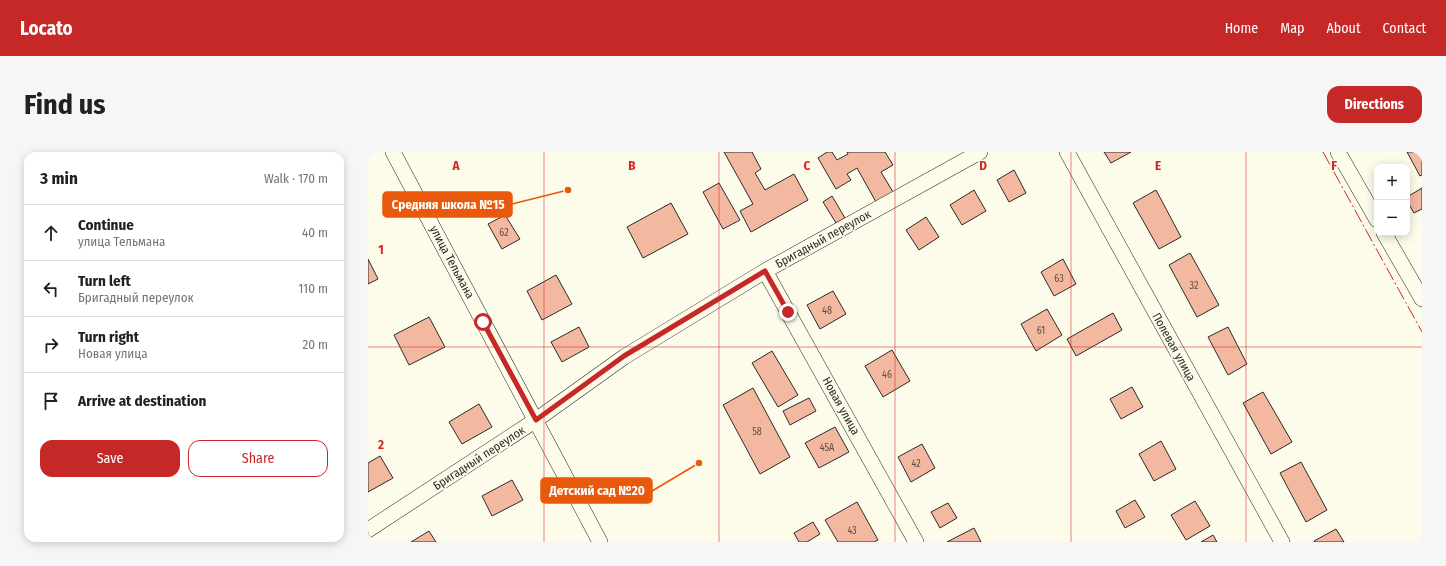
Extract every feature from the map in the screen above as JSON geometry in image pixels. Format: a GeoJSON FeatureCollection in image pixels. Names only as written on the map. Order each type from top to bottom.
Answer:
{"type":"FeatureCollection","features":[{"type":"Feature","properties":{"kind":"street","name":"улица Тельмана"},"geometry":{"type":"LineString","coordinates":[[393,152],[600,542]]}},
{"type":"Feature","properties":{"kind":"street","name":"Бригадный переулок"},"geometry":{"type":"LineString","coordinates":[[368,530],[536,420],[624,356],[765,271],[980,152]]}},
{"type":"Feature","properties":{"kind":"street","name":"Полевая улица"},"geometry":{"type":"LineString","coordinates":[[1067,152],[1282,542]]}},
{"type":"Feature","properties":{"kind":"street"},"geometry":{"type":"LineString","coordinates":[[1338,152],[1374,215]]}},
{"type":"Feature","properties":{"kind":"street"},"geometry":{"type":"LineString","coordinates":[[1386,236],[1420,293]]}},
{"type":"Feature","properties":{"kind":"street","name":"Новая улица"},"geometry":{"type":"LineString","coordinates":[[765,271],[916,542]]}},
{"type":"Feature","properties":{"kind":"building"},"geometry":{"type":"Polygon","coordinates":[[[724,152],[752,152],[761,169],[755,173],[765,190],[794,174],[808,200],[751,232],[740,211],[753,204],[724,152]]]}},
{"type":"Feature","properties":{"kind":"building"},"geometry":{"type":"Polygon","coordinates":[[[827,152],[832,152],[837,160],[848,154],[847,152],[885,152],[893,165],[881,172],[893,192],[876,202],[857,168],[847,174],[851,180],[836,189],[818,158],[827,152]]]}},
{"type":"Feature","properties":{"kind":"building"},"geometry":{"type":"Polygon","coordinates":[[[1104,152],[1131,152],[1111,163],[1104,152]]]}},
{"type":"Feature","properties":{"kind":"building"},"geometry":{"type":"Polygon","coordinates":[[[1407,152],[1422,152],[1422,175],[1420,176],[1407,152]]]}},
{"type":"Feature","properties":{"kind":"building"},"geometry":{"type":"Polygon","coordinates":[[[1014,170],[1026,193],[1009,202],[997,180],[1014,170]]]}},
{"type":"Feature","properties":{"kind":"building"},"geometry":{"type":"Polygon","coordinates":[[[719,183],[740,220],[723,229],[703,192],[719,183]]]}},
{"type":"Feature","properties":{"kind":"building"},"geometry":{"type":"Polygon","coordinates":[[[1422,188],[1422,209],[1414,213],[1410,206],[1410,195],[1422,188]]]}},
{"type":"Feature","properties":{"kind":"building"},"geometry":{"type":"Polygon","coordinates":[[[974,190],[986,211],[962,225],[950,205],[974,190]]]}},
{"type":"Feature","properties":{"kind":"building"},"geometry":{"type":"Polygon","coordinates":[[[1156,190],[1181,237],[1159,249],[1133,203],[1156,190]]]}},
{"type":"Feature","properties":{"kind":"building"},"geometry":{"type":"Polygon","coordinates":[[[832,196],[845,218],[836,223],[823,202],[832,196]]]}},
{"type":"Feature","properties":{"kind":"building"},"geometry":{"type":"Polygon","coordinates":[[[671,203],[688,234],[643,258],[627,227],[671,203]]]}},
{"type":"Feature","properties":{"kind":"building"},"geometry":{"type":"Polygon","coordinates":[[[505,215],[520,239],[502,249],[488,224],[505,215]]]}},
{"type":"Feature","properties":{"kind":"building"},"geometry":{"type":"Polygon","coordinates":[[[926,217],[939,237],[919,250],[906,230],[926,217]]]}},
{"type":"Feature","properties":{"kind":"building"},"geometry":{"type":"Polygon","coordinates":[[[1190,253],[1219,305],[1197,317],[1169,265],[1190,253]]]}},
{"type":"Feature","properties":{"kind":"building"},"geometry":{"type":"Polygon","coordinates":[[[368,259],[378,279],[368,284],[368,259]]]}},
{"type":"Feature","properties":{"kind":"building"},"geometry":{"type":"Polygon","coordinates":[[[1063,259],[1076,284],[1054,296],[1041,272],[1063,259]]]}},
{"type":"Feature","properties":{"kind":"building"},"geometry":{"type":"Polygon","coordinates":[[[556,275],[572,304],[542,320],[527,291],[556,275]]]}},
{"type":"Feature","properties":{"kind":"building"},"geometry":{"type":"Polygon","coordinates":[[[833,291],[846,314],[820,329],[807,305],[833,291]]]}},
{"type":"Feature","properties":{"kind":"building"},"geometry":{"type":"Polygon","coordinates":[[[1047,309],[1062,335],[1036,351],[1021,324],[1047,309]]]}},
{"type":"Feature","properties":{"kind":"building"},"geometry":{"type":"Polygon","coordinates":[[[1113,313],[1122,330],[1076,356],[1067,339],[1113,313]]]}},
{"type":"Feature","properties":{"kind":"building"},"geometry":{"type":"Polygon","coordinates":[[[429,317],[445,347],[409,365],[394,335],[429,317]]]}},
{"type":"Feature","properties":{"kind":"building"},"geometry":{"type":"Polygon","coordinates":[[[579,327],[589,347],[562,362],[551,342],[579,327]]]}},
{"type":"Feature","properties":{"kind":"building"},"geometry":{"type":"Polygon","coordinates":[[[1228,327],[1247,364],[1228,375],[1208,337],[1228,327]]]}},
{"type":"Feature","properties":{"kind":"building"},"geometry":{"type":"Polygon","coordinates":[[[892,350],[910,381],[883,397],[865,366],[892,350]]]}},
{"type":"Feature","properties":{"kind":"building"},"geometry":{"type":"Polygon","coordinates":[[[772,351],[798,395],[778,407],[752,363],[772,351]]]}},
{"type":"Feature","properties":{"kind":"building"},"geometry":{"type":"Polygon","coordinates":[[[1132,387],[1143,407],[1121,419],[1110,399],[1132,387]]]}},
{"type":"Feature","properties":{"kind":"building"},"geometry":{"type":"Polygon","coordinates":[[[753,388],[790,457],[760,474],[723,405],[753,388]]]}},
{"type":"Feature","properties":{"kind":"building"},"geometry":{"type":"Polygon","coordinates":[[[1263,392],[1292,442],[1271,454],[1243,403],[1263,392]]]}},
{"type":"Feature","properties":{"kind":"building"},"geometry":{"type":"Polygon","coordinates":[[[809,398],[816,411],[790,425],[783,411],[809,398]]]}},
{"type":"Feature","properties":{"kind":"building"},"geometry":{"type":"Polygon","coordinates":[[[479,404],[492,427],[462,444],[449,422],[479,404]]]}},
{"type":"Feature","properties":{"kind":"building"},"geometry":{"type":"Polygon","coordinates":[[[835,427],[849,452],[819,468],[805,443],[835,427]]]}},
{"type":"Feature","properties":{"kind":"building"},"geometry":{"type":"Polygon","coordinates":[[[1161,441],[1176,469],[1154,481],[1139,454],[1161,441]]]}},
{"type":"Feature","properties":{"kind":"building"},"geometry":{"type":"Polygon","coordinates":[[[922,444],[935,468],[911,482],[898,457],[922,444]]]}},
{"type":"Feature","properties":{"kind":"building"},"geometry":{"type":"Polygon","coordinates":[[[380,456],[393,478],[368,492],[368,463],[380,456]]]}},
{"type":"Feature","properties":{"kind":"building"},"geometry":{"type":"Polygon","coordinates":[[[1301,462],[1327,510],[1306,522],[1280,473],[1301,462]]]}},
{"type":"Feature","properties":{"kind":"building"},"geometry":{"type":"Polygon","coordinates":[[[512,480],[523,500],[492,516],[482,496],[512,480]]]}},
{"type":"Feature","properties":{"kind":"building"},"geometry":{"type":"Polygon","coordinates":[[[1135,500],[1145,517],[1125,528],[1116,511],[1135,500]]]}},
{"type":"Feature","properties":{"kind":"building"},"geometry":{"type":"Polygon","coordinates":[[[1195,501],[1210,526],[1186,540],[1171,515],[1195,501]]]}},
{"type":"Feature","properties":{"kind":"building"},"geometry":{"type":"Polygon","coordinates":[[[857,502],[878,540],[874,542],[838,542],[825,520],[857,502]]]}},
{"type":"Feature","properties":{"kind":"building"},"geometry":{"type":"Polygon","coordinates":[[[948,503],[957,518],[940,528],[931,512],[948,503]]]}},
{"type":"Feature","properties":{"kind":"building"},"geometry":{"type":"Polygon","coordinates":[[[813,522],[820,534],[807,542],[799,542],[794,533],[813,522]]]}},
{"type":"Feature","properties":{"kind":"building"},"geometry":{"type":"Polygon","coordinates":[[[974,528],[981,542],[947,542],[974,528]]]}},
{"type":"Feature","properties":{"kind":"building"},"geometry":{"type":"Polygon","coordinates":[[[1336,529],[1344,542],[1314,541],[1336,529]]]}},
{"type":"Feature","properties":{"kind":"building"},"geometry":{"type":"Polygon","coordinates":[[[429,531],[436,542],[411,542],[429,531]]]}},
{"type":"Feature","properties":{"kind":"building"},"geometry":{"type":"Polygon","coordinates":[[[1213,535],[1217,542],[1201,542],[1213,535]]]}},
{"type":"Feature","properties":{"kind":"power"},"geometry":{"type":"LineString","coordinates":[[1323,152],[1422,332]]}},
{"type":"Feature","properties":{"kind":"place","name":"Средняя школа №15"},"geometry":{"type":"Point","coordinates":[568,190]}},
{"type":"Feature","properties":{"kind":"place","name":"Детский сад №20"},"geometry":{"type":"Point","coordinates":[699,463]}},
{"type":"Feature","properties":{"kind":"route"},"geometry":{"type":"LineString","coordinates":[[483,322],[536,420],[624,356],[765,271],[788,312]]}}]}
